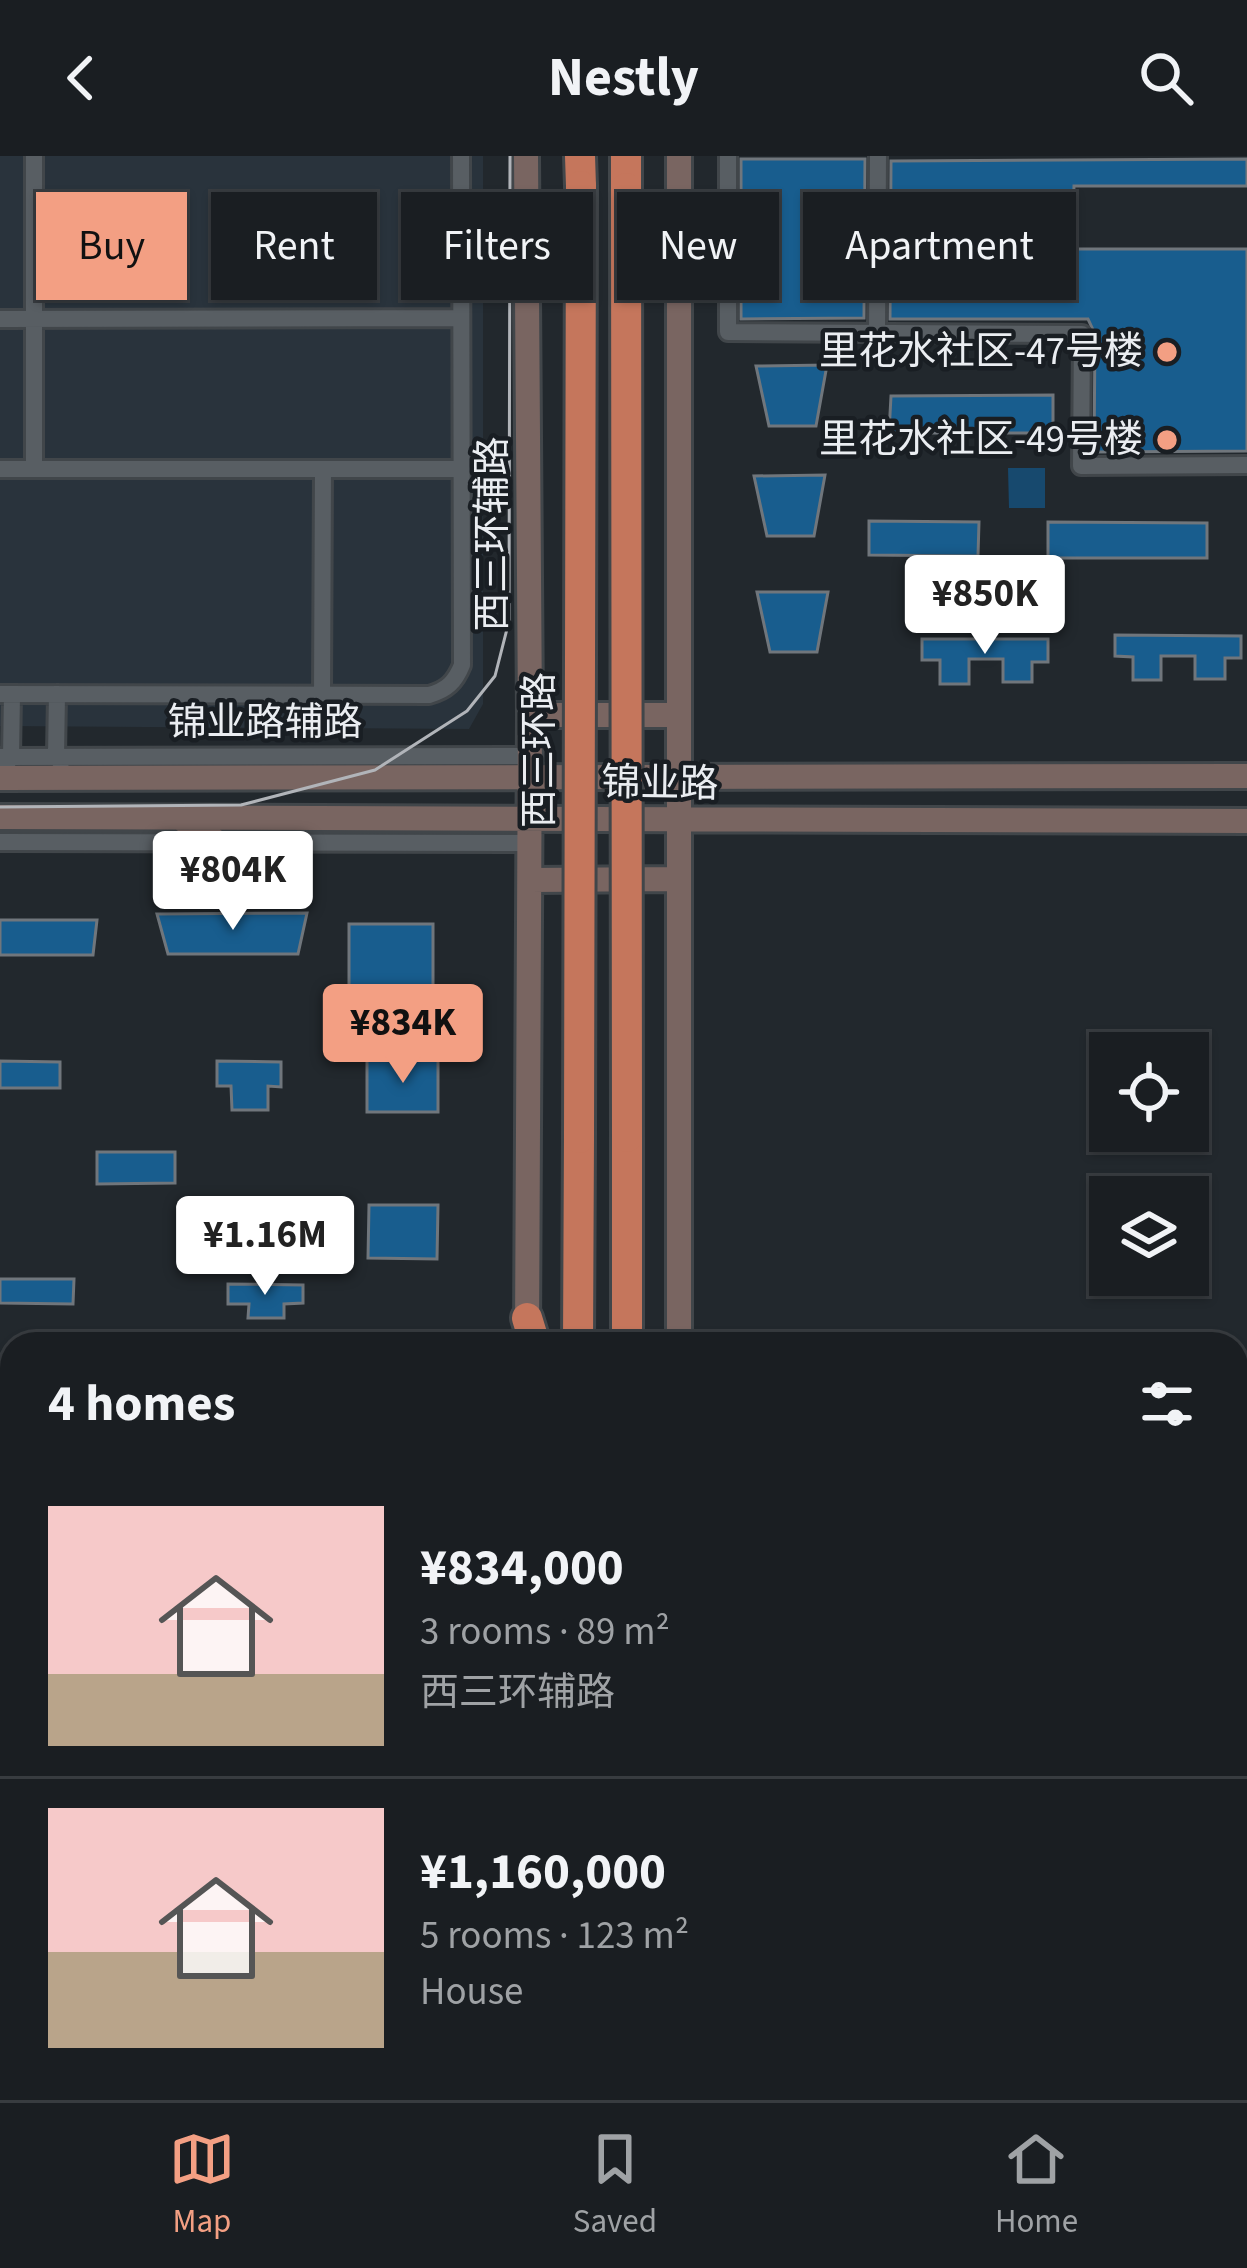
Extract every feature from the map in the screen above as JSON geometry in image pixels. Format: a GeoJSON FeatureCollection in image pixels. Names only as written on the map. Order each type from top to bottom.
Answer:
{"type":"FeatureCollection","features":[{"type":"Feature","properties":{"kind":"highway"},"geometry":{"type":"LineString","coordinates":[[626,156],[627,1332]]}},
{"type":"Feature","properties":{"kind":"highway","name":"西三环路"},"geometry":{"type":"LineString","coordinates":[[578,1332],[580,171]]}},
{"type":"Feature","properties":{"kind":"main road","name":"西三环辅路"},"geometry":{"type":"LineString","coordinates":[[526,156],[530,1332]]}},
{"type":"Feature","properties":{"kind":"main road"},"geometry":{"type":"LineString","coordinates":[[679,156],[679,1332]]}},
{"type":"Feature","properties":{"kind":"main road"},"geometry":{"type":"LineString","coordinates":[[530,715],[678,715]]}},
{"type":"Feature","properties":{"kind":"main road","name":"锦业路"},"geometry":{"type":"LineString","coordinates":[[3,767],[73,778],[530,767],[677,776],[1247,776]]}},
{"type":"Feature","properties":{"kind":"main road","name":"锦业路"},"geometry":{"type":"LineString","coordinates":[[0,817],[178,817],[530,830],[677,822],[1247,821]]}},
{"type":"Feature","properties":{"kind":"main road"},"geometry":{"type":"LineString","coordinates":[[178,817],[217,842]]}},
{"type":"Feature","properties":{"kind":"main road"},"geometry":{"type":"LineString","coordinates":[[530,880],[677,879]]}},
{"type":"Feature","properties":{"kind":"street"},"geometry":{"type":"LineString","coordinates":[[34,156],[34,469]]}},
{"type":"Feature","properties":{"kind":"street"},"geometry":{"type":"LineString","coordinates":[[3,767],[6,694],[429,695],[445,691],[457,677],[462,665],[461,156]]}},
{"type":"Feature","properties":{"kind":"street"},"geometry":{"type":"LineString","coordinates":[[728,156],[728,332],[1082,334],[1081,466],[1247,465]]}},
{"type":"Feature","properties":{"kind":"street"},"geometry":{"type":"LineString","coordinates":[[877,332],[878,156]]}},
{"type":"Feature","properties":{"kind":"street"},"geometry":{"type":"LineString","coordinates":[[0,320],[461,318]]}},
{"type":"Feature","properties":{"kind":"street"},"geometry":{"type":"LineString","coordinates":[[0,469],[462,469]]}},
{"type":"Feature","properties":{"kind":"street"},"geometry":{"type":"LineString","coordinates":[[322,695],[323,469]]}},
{"type":"Feature","properties":{"kind":"street"},"geometry":{"type":"LineString","coordinates":[[57,694],[56,757],[73,778]]}},
{"type":"Feature","properties":{"kind":"street","name":"锦业路辅路"},"geometry":{"type":"LineString","coordinates":[[3,767],[56,757],[530,767]]}},
{"type":"Feature","properties":{"kind":"street"},"geometry":{"type":"LineString","coordinates":[[0,842],[217,842],[530,830]]}},
{"type":"Feature","properties":{"kind":"shaded area"},"geometry":{"type":"Polygon","coordinates":[[[0,156],[483,156],[483,192],[401,192],[401,300],[483,300],[483,704],[469,729],[0,726],[0,156]]]}},
{"type":"Feature","properties":{"kind":"shaded area"},"geometry":{"type":"Polygon","coordinates":[[[1008,468],[1045,468],[1045,508],[1009,508],[1008,468]]]}},
{"type":"Feature","properties":{"kind":"building"},"geometry":{"type":"Polygon","coordinates":[[[741,159],[865,159],[865,192],[803,192],[803,300],[864,300],[864,318],[741,319],[741,300],[779,300],[779,192],[741,192],[741,159]]]}},
{"type":"Feature","properties":{"kind":"building"},"geometry":{"type":"Polygon","coordinates":[[[1247,159],[1247,186],[891,192],[891,161],[1247,159]]]}},
{"type":"Feature","properties":{"kind":"building"},"geometry":{"type":"Polygon","coordinates":[[[1076,249],[1247,249],[1247,451],[1094,452],[1095,334],[1088,319],[890,319],[890,300],[1076,300],[1076,249]]]}},
{"type":"Feature","properties":{"kind":"building"},"geometry":{"type":"Polygon","coordinates":[[[827,365],[816,426],[769,426],[756,366],[827,365]]]}},
{"type":"Feature","properties":{"kind":"building"},"geometry":{"type":"Polygon","coordinates":[[[1053,395],[1053,433],[889,433],[891,396],[1053,395]]]}},
{"type":"Feature","properties":{"kind":"building"},"geometry":{"type":"Polygon","coordinates":[[[825,475],[814,536],[767,536],[754,476],[825,475]]]}},
{"type":"Feature","properties":{"kind":"building"},"geometry":{"type":"Polygon","coordinates":[[[869,521],[979,522],[978,556],[869,555],[869,521]]]}},
{"type":"Feature","properties":{"kind":"building"},"geometry":{"type":"Polygon","coordinates":[[[1048,522],[1207,523],[1207,558],[1048,558],[1048,522]]]}},
{"type":"Feature","properties":{"kind":"building"},"geometry":{"type":"Polygon","coordinates":[[[757,592],[828,592],[817,652],[770,652],[757,592]]]}},
{"type":"Feature","properties":{"kind":"building"},"geometry":{"type":"Polygon","coordinates":[[[1115,635],[1241,636],[1241,658],[1225,658],[1225,679],[1195,679],[1195,656],[1161,656],[1161,680],[1133,680],[1133,657],[1115,656],[1115,635]]]}},
{"type":"Feature","properties":{"kind":"building"},"geometry":{"type":"Polygon","coordinates":[[[922,639],[1048,639],[1048,662],[1032,662],[1032,682],[1003,682],[1003,659],[969,659],[969,684],[940,684],[940,660],[922,660],[922,639]]]}},
{"type":"Feature","properties":{"kind":"building"},"geometry":{"type":"Polygon","coordinates":[[[307,913],[298,954],[168,954],[157,914],[307,913]]]}},
{"type":"Feature","properties":{"kind":"building"},"geometry":{"type":"Polygon","coordinates":[[[0,920],[97,920],[93,955],[0,955],[0,920]]]}},
{"type":"Feature","properties":{"kind":"building"},"geometry":{"type":"Polygon","coordinates":[[[349,924],[433,924],[433,1000],[349,1000],[349,924]]]}},
{"type":"Feature","properties":{"kind":"building"},"geometry":{"type":"Polygon","coordinates":[[[438,1059],[438,1112],[367,1112],[367,1060],[438,1059]]]}},
{"type":"Feature","properties":{"kind":"building"},"geometry":{"type":"Polygon","coordinates":[[[0,1061],[60,1062],[60,1088],[0,1088],[0,1061]]]}},
{"type":"Feature","properties":{"kind":"building"},"geometry":{"type":"Polygon","coordinates":[[[217,1061],[281,1062],[281,1087],[268,1086],[268,1110],[232,1110],[231,1086],[217,1086],[217,1061]]]}},
{"type":"Feature","properties":{"kind":"building"},"geometry":{"type":"Polygon","coordinates":[[[97,1152],[175,1152],[175,1183],[97,1184],[97,1152]]]}},
{"type":"Feature","properties":{"kind":"building"},"geometry":{"type":"Polygon","coordinates":[[[369,1205],[438,1205],[437,1259],[368,1258],[369,1205]]]}},
{"type":"Feature","properties":{"kind":"building"},"geometry":{"type":"Polygon","coordinates":[[[0,1279],[74,1279],[73,1304],[0,1303],[0,1279]]]}},
{"type":"Feature","properties":{"kind":"building"},"geometry":{"type":"Polygon","coordinates":[[[228,1284],[303,1285],[303,1303],[284,1304],[284,1318],[248,1318],[249,1304],[228,1304],[228,1284]]]}},
{"type":"Feature","properties":{"kind":"tram line"},"geometry":{"type":"LineString","coordinates":[[0,807],[241,805],[375,770],[467,711],[495,676],[509,621],[510,156]]}},
{"type":"Feature","properties":{"kind":"place","name":"里花水社区-47号楼"},"geometry":{"type":"Point","coordinates":[1167,352]}},
{"type":"Feature","properties":{"kind":"place","name":"里花水社区-49号楼"},"geometry":{"type":"Point","coordinates":[1167,440]}}]}
